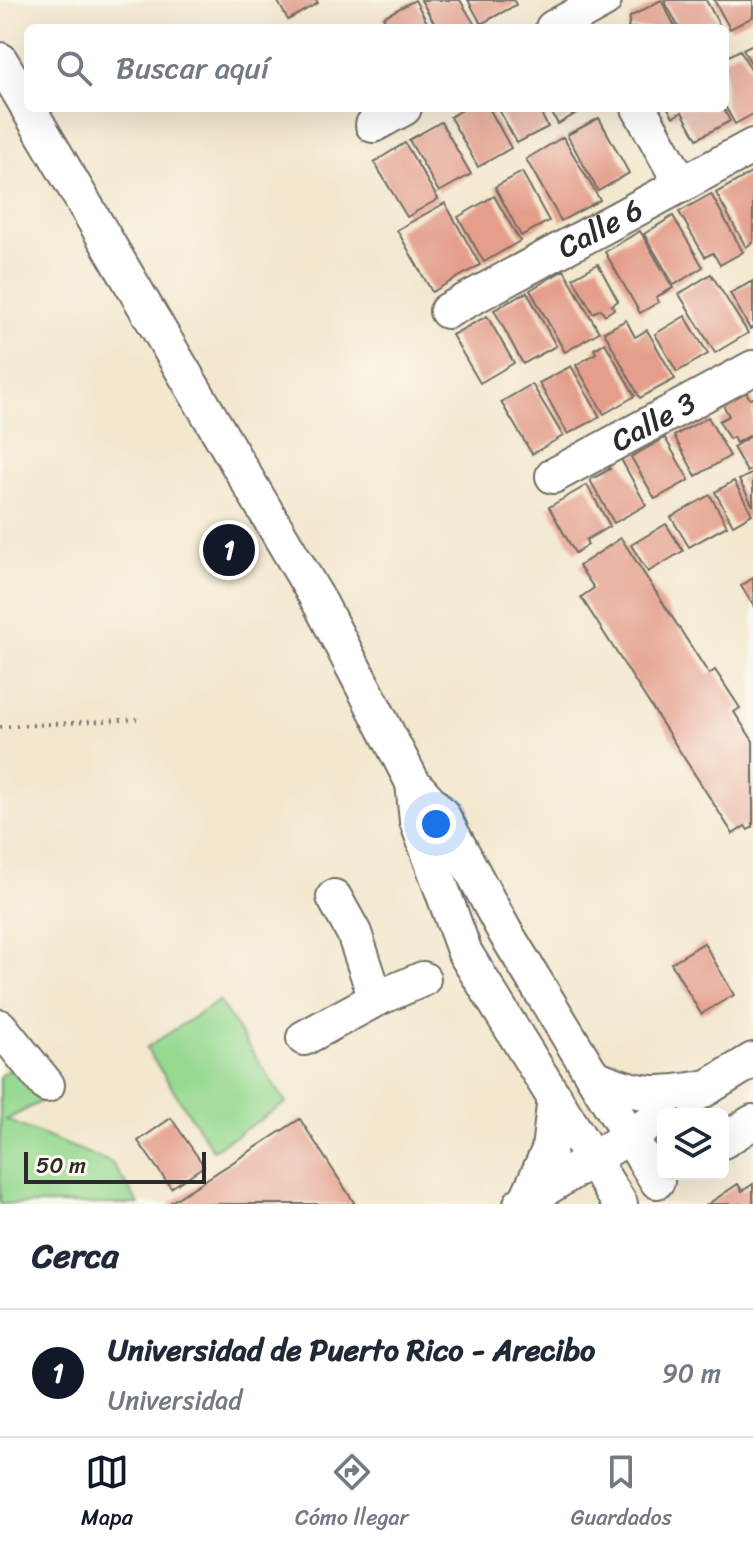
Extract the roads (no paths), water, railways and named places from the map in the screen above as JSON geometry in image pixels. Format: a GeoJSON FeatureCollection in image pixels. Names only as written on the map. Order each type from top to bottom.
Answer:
{"type":"FeatureCollection","features":[{"type":"Feature","properties":{"kind":"street"},"geometry":{"type":"LineString","coordinates":[[564,24],[595,13]]}},
{"type":"Feature","properties":{"kind":"street"},"geometry":{"type":"LineString","coordinates":[[0,60],[24,101]]}},
{"type":"Feature","properties":{"kind":"street"},"geometry":{"type":"LineString","coordinates":[[30,112],[321,605],[413,783],[442,815],[505,932],[629,1136],[657,1171]]}},
{"type":"Feature","properties":{"kind":"street"},"geometry":{"type":"LineString","coordinates":[[373,125],[397,112]]}},
{"type":"Feature","properties":{"kind":"street"},"geometry":{"type":"LineString","coordinates":[[641,112],[682,185]]}},
{"type":"Feature","properties":{"kind":"street","name":"Calle 6"},"geometry":{"type":"LineString","coordinates":[[447,311],[753,146]]}},
{"type":"Feature","properties":{"kind":"street","name":"Calle 3"},"geometry":{"type":"LineString","coordinates":[[553,476],[753,368]]}},
{"type":"Feature","properties":{"kind":"street"},"geometry":{"type":"LineString","coordinates":[[413,783],[417,821],[465,953],[593,1159],[621,1204],[660,1180]]}},
{"type":"Feature","properties":{"kind":"street"},"geometry":{"type":"LineString","coordinates":[[334,897],[354,933],[376,999]]}},
{"type":"Feature","properties":{"kind":"street"},"geometry":{"type":"LineString","coordinates":[[304,1038],[376,999],[423,979]]}},
{"type":"Feature","properties":{"kind":"street"},"geometry":{"type":"LineString","coordinates":[[0,1027],[47,1085]]}},
{"type":"Feature","properties":{"kind":"street"},"geometry":{"type":"LineString","coordinates":[[675,1108],[753,1060]]}},
{"type":"Feature","properties":{"kind":"street"},"geometry":{"type":"LineString","coordinates":[[593,1076],[648,1095],[709,1087]]}},
{"type":"Feature","properties":{"kind":"street"},"geometry":{"type":"LineString","coordinates":[[523,1202],[549,1150],[555,1097]]}},
{"type":"Feature","properties":{"kind":"street"},"geometry":{"type":"LineString","coordinates":[[523,1202],[657,1119]]}},
{"type":"Feature","properties":{"kind":"street"},"geometry":{"type":"LineString","coordinates":[[729,1137],[753,1122]]}},
{"type":"Feature","properties":{"kind":"place","name":"Universidad de Puerto Rico - Arecibo"},"geometry":{"type":"Point","coordinates":[229,550]}}]}
